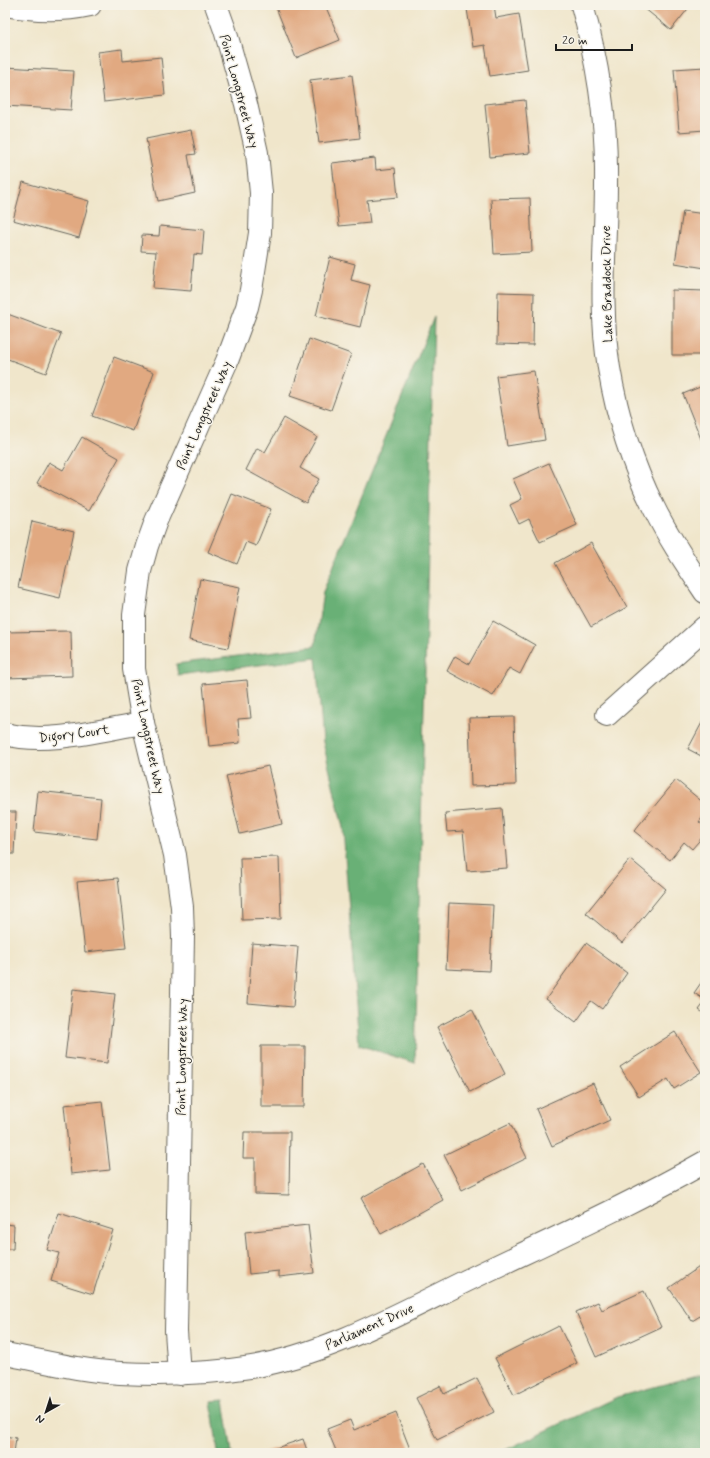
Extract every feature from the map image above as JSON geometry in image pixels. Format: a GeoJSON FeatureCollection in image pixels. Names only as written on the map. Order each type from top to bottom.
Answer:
{"type":"FeatureCollection","features":[{"type":"Feature","properties":{"kind":"street"},"geometry":{"type":"LineString","coordinates":[[5,5],[38,9],[90,5]]}},
{"type":"Feature","properties":{"kind":"street","name":"Point Longstreet Way"},"geometry":{"type":"LineString","coordinates":[[179,1374],[176,1331],[183,945],[182,907],[175,855],[143,723],[134,669],[134,615],[140,571],[156,521],[227,361],[247,307],[260,234],[261,193],[257,152],[246,104],[225,30],[216,5]]}},
{"type":"Feature","properties":{"kind":"street","name":"Lake Braddock Drive"},"geometry":{"type":"LineString","coordinates":[[582,5],[597,69],[603,112],[606,168],[604,318],[609,367],[618,411],[634,463],[651,502],[688,566],[705,592]]}},
{"type":"Feature","properties":{"kind":"street"},"geometry":{"type":"LineString","coordinates":[[607,715],[705,628]]}},
{"type":"Feature","properties":{"kind":"street","name":"Digory Court"},"geometry":{"type":"LineString","coordinates":[[5,734],[35,738],[60,737],[143,723]]}},
{"type":"Feature","properties":{"kind":"street","name":"Parliament Drive"},"geometry":{"type":"LineString","coordinates":[[5,1354],[72,1367],[118,1373],[179,1374],[256,1366],[269,1363],[326,1346],[394,1316],[655,1190],[705,1162]]}},
{"type":"Feature","properties":{"kind":"green space"},"geometry":{"type":"Polygon","coordinates":[[[434,317],[415,1063],[359,1045],[343,828],[323,742],[316,658],[178,675],[176,664],[315,646],[323,592],[434,317]]]}},
{"type":"Feature","properties":{"kind":"green space"},"geometry":{"type":"Polygon","coordinates":[[[705,1373],[705,1453],[499,1453],[617,1397],[705,1373]]]}},
{"type":"Feature","properties":{"kind":"green space"},"geometry":{"type":"Polygon","coordinates":[[[224,1400],[232,1453],[218,1453],[211,1401],[224,1400]]]}},
{"type":"Feature","properties":{"kind":"building"},"geometry":{"type":"Polygon","coordinates":[[[275,5],[325,5],[340,40],[296,58],[275,5]]]}},
{"type":"Feature","properties":{"kind":"building"},"geometry":{"type":"Polygon","coordinates":[[[494,5],[496,18],[519,14],[528,70],[490,76],[485,45],[473,47],[467,9],[494,5]]]}},
{"type":"Feature","properties":{"kind":"building"},"geometry":{"type":"Polygon","coordinates":[[[646,5],[691,5],[671,30],[644,8],[646,5]]]}},
{"type":"Feature","properties":{"kind":"building"},"geometry":{"type":"Polygon","coordinates":[[[122,49],[123,61],[161,57],[165,95],[104,102],[98,52],[122,49]]]}},
{"type":"Feature","properties":{"kind":"building"},"geometry":{"type":"Polygon","coordinates":[[[5,67],[74,71],[71,110],[5,106],[5,67]]]}},
{"type":"Feature","properties":{"kind":"building"},"geometry":{"type":"Polygon","coordinates":[[[705,67],[705,130],[679,132],[674,69],[705,67]]]}},
{"type":"Feature","properties":{"kind":"building"},"geometry":{"type":"Polygon","coordinates":[[[352,75],[360,138],[319,143],[310,80],[352,75]]]}},
{"type":"Feature","properties":{"kind":"building"},"geometry":{"type":"Polygon","coordinates":[[[525,100],[530,153],[490,157],[485,104],[525,100]]]}},
{"type":"Feature","properties":{"kind":"building"},"geometry":{"type":"Polygon","coordinates":[[[191,130],[196,154],[188,155],[195,193],[158,201],[146,139],[191,130]]]}},
{"type":"Feature","properties":{"kind":"building"},"geometry":{"type":"Polygon","coordinates":[[[375,158],[376,170],[395,168],[398,197],[367,200],[370,223],[339,226],[332,163],[375,158]]]}},
{"type":"Feature","properties":{"kind":"building"},"geometry":{"type":"Polygon","coordinates":[[[23,182],[89,201],[79,238],[13,220],[23,182]]]}},
{"type":"Feature","properties":{"kind":"building"},"geometry":{"type":"Polygon","coordinates":[[[530,198],[532,252],[494,254],[491,199],[530,198]]]}},
{"type":"Feature","properties":{"kind":"building"},"geometry":{"type":"Polygon","coordinates":[[[683,211],[705,214],[705,268],[675,263],[683,211]]]}},
{"type":"Feature","properties":{"kind":"building"},"geometry":{"type":"Polygon","coordinates":[[[160,226],[204,230],[202,255],[194,254],[191,291],[153,288],[156,252],[141,251],[142,235],[159,236],[160,226]]]}},
{"type":"Feature","properties":{"kind":"building"},"geometry":{"type":"Polygon","coordinates":[[[330,257],[355,264],[351,280],[370,285],[360,327],[316,316],[330,257]]]}},
{"type":"Feature","properties":{"kind":"building"},"geometry":{"type":"Polygon","coordinates":[[[672,290],[705,291],[705,355],[672,355],[672,290]]]}},
{"type":"Feature","properties":{"kind":"building"},"geometry":{"type":"Polygon","coordinates":[[[498,292],[534,293],[533,345],[497,344],[498,292]]]}},
{"type":"Feature","properties":{"kind":"building"},"geometry":{"type":"Polygon","coordinates":[[[5,313],[61,334],[46,373],[5,358],[5,313]]]}},
{"type":"Feature","properties":{"kind":"building"},"geometry":{"type":"Polygon","coordinates":[[[309,339],[351,354],[331,410],[290,396],[309,339]]]}},
{"type":"Feature","properties":{"kind":"building"},"geometry":{"type":"Polygon","coordinates":[[[114,357],[154,372],[133,431],[92,416],[114,357]]]}},
{"type":"Feature","properties":{"kind":"building"},"geometry":{"type":"Polygon","coordinates":[[[534,371],[545,440],[507,446],[496,376],[534,371]]]}},
{"type":"Feature","properties":{"kind":"building"},"geometry":{"type":"Polygon","coordinates":[[[705,385],[705,449],[683,394],[705,385]]]}},
{"type":"Feature","properties":{"kind":"building"},"geometry":{"type":"Polygon","coordinates":[[[284,418],[317,437],[300,468],[319,479],[306,503],[246,470],[257,448],[265,452],[284,418]]]}},
{"type":"Feature","properties":{"kind":"building"},"geometry":{"type":"Polygon","coordinates":[[[82,437],[119,458],[89,511],[37,483],[49,462],[63,470],[82,437]]]}},
{"type":"Feature","properties":{"kind":"building"},"geometry":{"type":"Polygon","coordinates":[[[549,463],[577,525],[540,542],[529,519],[519,524],[510,505],[522,499],[513,479],[549,463]]]}},
{"type":"Feature","properties":{"kind":"building"},"geometry":{"type":"Polygon","coordinates":[[[232,494],[271,509],[256,546],[246,542],[237,564],[208,552],[232,494]]]}},
{"type":"Feature","properties":{"kind":"building"},"geometry":{"type":"Polygon","coordinates":[[[32,521],[74,531],[60,598],[18,588],[32,521]]]}},
{"type":"Feature","properties":{"kind":"building"},"geometry":{"type":"Polygon","coordinates":[[[591,543],[627,607],[591,627],[555,563],[591,543]]]}},
{"type":"Feature","properties":{"kind":"building"},"geometry":{"type":"Polygon","coordinates":[[[200,579],[240,587],[228,648],[189,640],[200,579]]]}},
{"type":"Feature","properties":{"kind":"building"},"geometry":{"type":"Polygon","coordinates":[[[493,621],[535,645],[520,674],[509,668],[493,696],[447,671],[455,656],[469,664],[493,621]]]}},
{"type":"Feature","properties":{"kind":"building"},"geometry":{"type":"Polygon","coordinates":[[[71,631],[72,676],[5,678],[5,632],[71,631]]]}},
{"type":"Feature","properties":{"kind":"building"},"geometry":{"type":"Polygon","coordinates":[[[247,680],[251,718],[238,719],[240,743],[209,746],[203,684],[247,680]]]}},
{"type":"Feature","properties":{"kind":"building"},"geometry":{"type":"Polygon","coordinates":[[[514,717],[516,785],[471,786],[469,718],[514,717]]]}},
{"type":"Feature","properties":{"kind":"building"},"geometry":{"type":"Polygon","coordinates":[[[705,717],[705,758],[688,749],[705,717]]]}},
{"type":"Feature","properties":{"kind":"building"},"geometry":{"type":"Polygon","coordinates":[[[268,766],[282,824],[240,834],[226,776],[268,766]]]}},
{"type":"Feature","properties":{"kind":"building"},"geometry":{"type":"Polygon","coordinates":[[[676,780],[705,804],[705,814],[699,822],[705,826],[705,834],[692,849],[684,842],[670,860],[634,831],[676,780]]]}},
{"type":"Feature","properties":{"kind":"building"},"geometry":{"type":"Polygon","coordinates":[[[38,791],[101,798],[97,839],[34,832],[38,791]]]}},
{"type":"Feature","properties":{"kind":"building"},"geometry":{"type":"Polygon","coordinates":[[[502,808],[507,868],[467,871],[463,831],[447,832],[445,813],[502,808]]]}},
{"type":"Feature","properties":{"kind":"building"},"geometry":{"type":"Polygon","coordinates":[[[5,812],[16,812],[14,854],[5,854],[5,812]]]}},
{"type":"Feature","properties":{"kind":"building"},"geometry":{"type":"Polygon","coordinates":[[[279,857],[281,919],[242,920],[240,858],[279,857]]]}},
{"type":"Feature","properties":{"kind":"building"},"geometry":{"type":"Polygon","coordinates":[[[630,859],[666,889],[622,943],[586,913],[630,859]]]}},
{"type":"Feature","properties":{"kind":"building"},"geometry":{"type":"Polygon","coordinates":[[[118,878],[126,948],[85,952],[77,882],[118,878]]]}},
{"type":"Feature","properties":{"kind":"building"},"geometry":{"type":"Polygon","coordinates":[[[449,903],[493,905],[490,971],[446,969],[449,903]]]}},
{"type":"Feature","properties":{"kind":"building"},"geometry":{"type":"Polygon","coordinates":[[[252,943],[298,947],[293,1007],[248,1003],[252,943]]]}},
{"type":"Feature","properties":{"kind":"building"},"geometry":{"type":"Polygon","coordinates":[[[586,943],[627,973],[602,1009],[591,1001],[576,1022],[546,999],[586,943]]]}},
{"type":"Feature","properties":{"kind":"building"},"geometry":{"type":"Polygon","coordinates":[[[705,977],[705,1000],[694,993],[705,977]]]}},
{"type":"Feature","properties":{"kind":"building"},"geometry":{"type":"Polygon","coordinates":[[[73,989],[115,994],[107,1063],[65,1058],[73,989]]]}},
{"type":"Feature","properties":{"kind":"building"},"geometry":{"type":"Polygon","coordinates":[[[705,1002],[705,1014],[699,1010],[705,1002]]]}},
{"type":"Feature","properties":{"kind":"building"},"geometry":{"type":"Polygon","coordinates":[[[472,1009],[505,1074],[470,1092],[437,1027],[472,1009]]]}},
{"type":"Feature","properties":{"kind":"building"},"geometry":{"type":"Polygon","coordinates":[[[675,1032],[701,1072],[674,1089],[668,1079],[639,1097],[620,1067],[675,1032]]]}},
{"type":"Feature","properties":{"kind":"building"},"geometry":{"type":"Polygon","coordinates":[[[261,1046],[305,1046],[304,1107],[261,1107],[261,1046]]]}},
{"type":"Feature","properties":{"kind":"building"},"geometry":{"type":"Polygon","coordinates":[[[593,1083],[610,1120],[552,1146],[536,1109],[593,1083]]]}},
{"type":"Feature","properties":{"kind":"building"},"geometry":{"type":"Polygon","coordinates":[[[102,1101],[110,1170],[71,1174],[64,1105],[102,1101]]]}},
{"type":"Feature","properties":{"kind":"building"},"geometry":{"type":"Polygon","coordinates":[[[510,1123],[527,1158],[462,1190],[444,1155],[510,1123]]]}},
{"type":"Feature","properties":{"kind":"building"},"geometry":{"type":"Polygon","coordinates":[[[244,1132],[290,1132],[289,1195],[255,1194],[255,1158],[243,1158],[244,1132]]]}},
{"type":"Feature","properties":{"kind":"building"},"geometry":{"type":"Polygon","coordinates":[[[423,1164],[443,1200],[381,1234],[361,1198],[423,1164]]]}},
{"type":"Feature","properties":{"kind":"building"},"geometry":{"type":"Polygon","coordinates":[[[59,1213],[113,1230],[93,1294],[51,1281],[59,1253],[47,1250],[59,1213]]]}},
{"type":"Feature","properties":{"kind":"building"},"geometry":{"type":"Polygon","coordinates":[[[5,1224],[14,1225],[13,1249],[5,1249],[5,1224]]]}},
{"type":"Feature","properties":{"kind":"building"},"geometry":{"type":"Polygon","coordinates":[[[308,1225],[314,1273],[279,1277],[279,1271],[249,1274],[245,1232],[308,1225]]]}},
{"type":"Feature","properties":{"kind":"building"},"geometry":{"type":"Polygon","coordinates":[[[705,1263],[705,1313],[692,1321],[669,1288],[705,1263]]]}},
{"type":"Feature","properties":{"kind":"building"},"geometry":{"type":"Polygon","coordinates":[[[644,1291],[661,1327],[596,1357],[576,1312],[598,1302],[602,1310],[644,1291]]]}},
{"type":"Feature","properties":{"kind":"building"},"geometry":{"type":"Polygon","coordinates":[[[559,1326],[577,1363],[514,1395],[495,1358],[559,1326]]]}},
{"type":"Feature","properties":{"kind":"building"},"geometry":{"type":"Polygon","coordinates":[[[477,1378],[494,1412],[437,1440],[416,1398],[440,1386],[444,1394],[477,1378]]]}},
{"type":"Feature","properties":{"kind":"building"},"geometry":{"type":"Polygon","coordinates":[[[396,1413],[410,1449],[399,1453],[337,1453],[327,1429],[350,1420],[354,1430],[396,1413]]]}},
{"type":"Feature","properties":{"kind":"building"},"geometry":{"type":"Polygon","coordinates":[[[5,1436],[16,1438],[14,1453],[5,1453],[5,1436]]]}},
{"type":"Feature","properties":{"kind":"building"},"geometry":{"type":"Polygon","coordinates":[[[303,1439],[308,1453],[261,1453],[303,1439]]]}}]}
